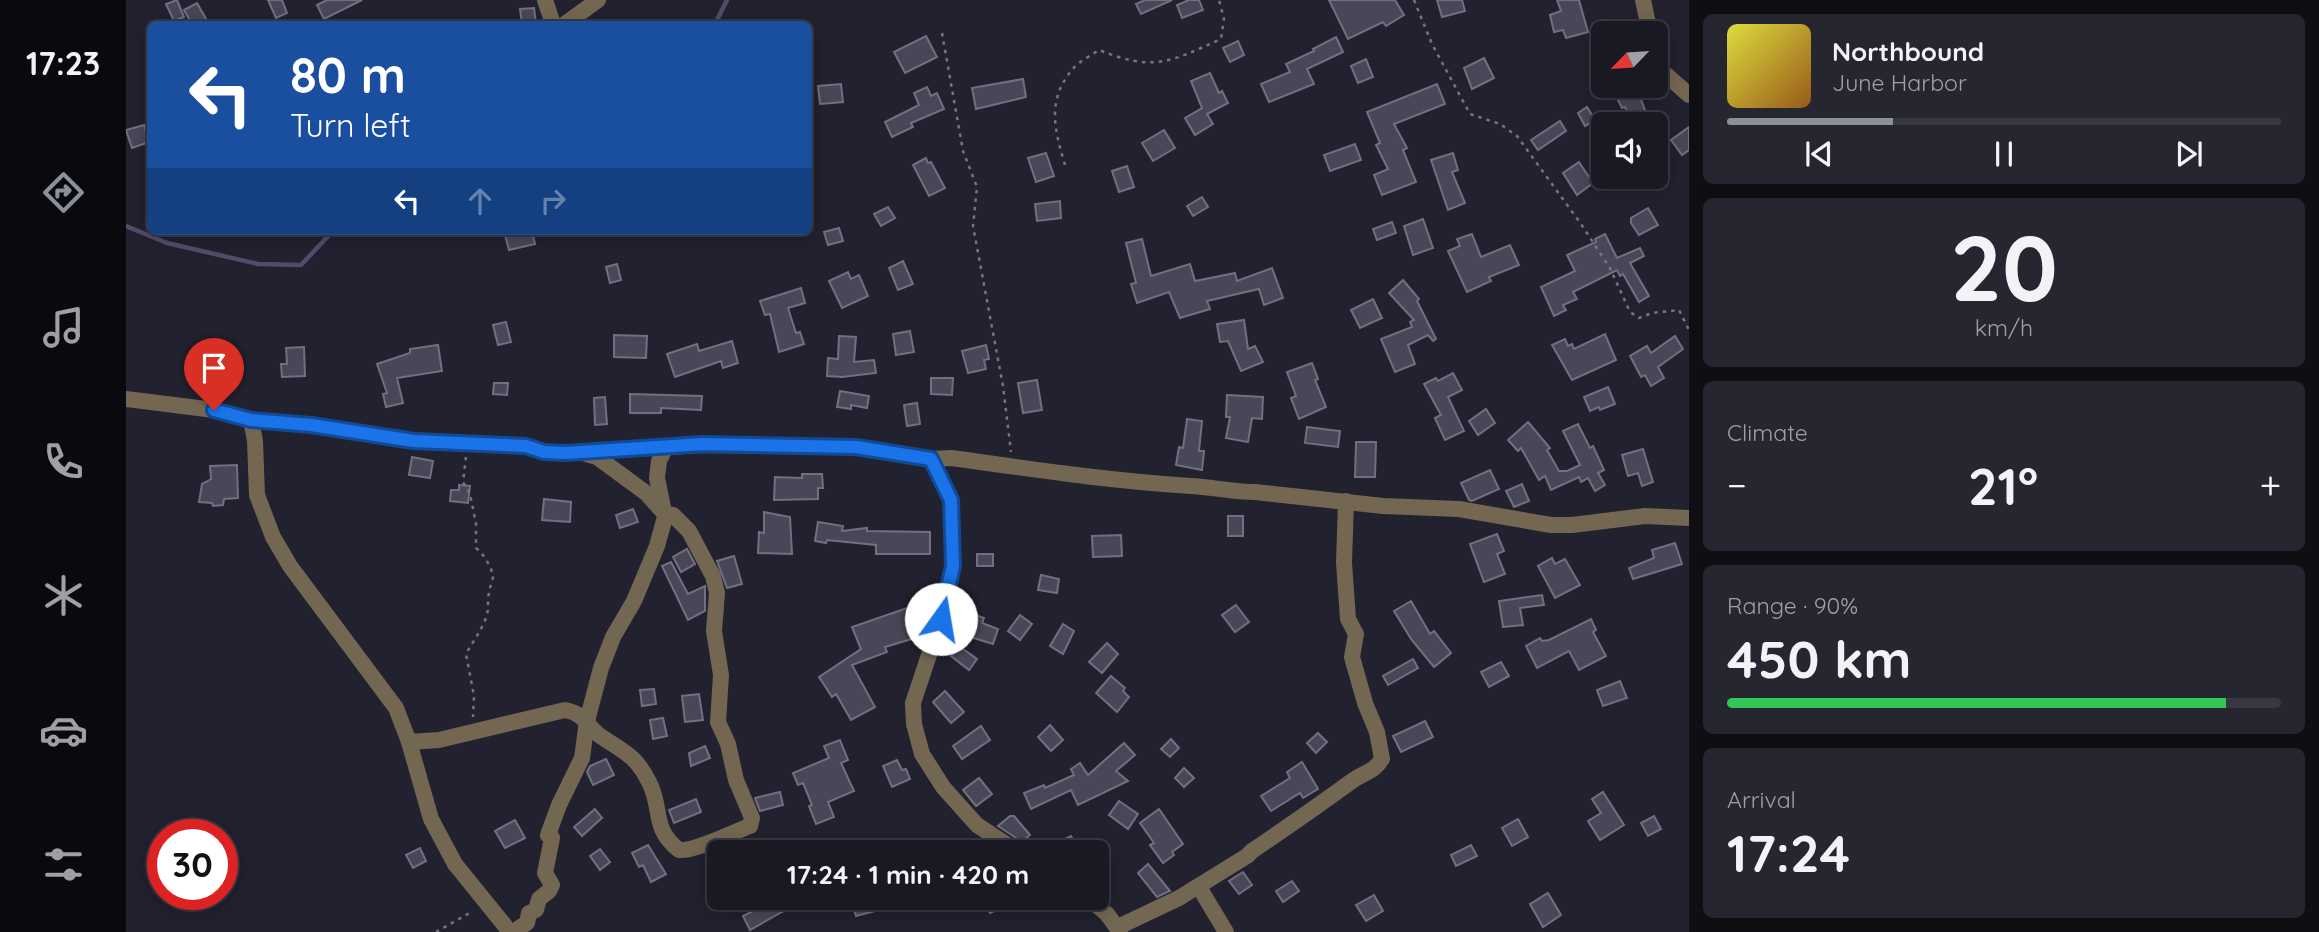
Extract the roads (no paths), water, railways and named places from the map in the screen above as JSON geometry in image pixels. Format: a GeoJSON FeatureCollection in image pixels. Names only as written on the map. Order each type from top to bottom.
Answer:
{"type":"FeatureCollection","features":[{"type":"Feature","properties":{"kind":"street"},"geometry":{"type":"LineString","coordinates":[[545,0],[552,21]]}},
{"type":"Feature","properties":{"kind":"street"},"geometry":{"type":"LineString","coordinates":[[569,21],[598,0]]}},
{"type":"Feature","properties":{"kind":"street"},"geometry":{"type":"LineString","coordinates":[[1643,0],[1647,21]]}},
{"type":"Feature","properties":{"kind":"street"},"geometry":{"type":"LineString","coordinates":[[1668,76],[1689,95]]}},
{"type":"Feature","properties":{"kind":"street"},"geometry":{"type":"LineString","coordinates":[[126,399],[214,410],[251,420],[311,425],[414,441],[526,446],[544,452],[703,444],[856,447],[931,459],[951,458],[1149,484],[1194,486],[1383,506],[1459,509],[1551,524],[1572,525],[1645,516],[1689,518]]}},
{"type":"Feature","properties":{"kind":"street"},"geometry":{"type":"LineString","coordinates":[[251,420],[255,440],[257,495],[273,537],[289,566],[396,708],[409,742],[430,819],[455,864],[510,932]]}},
{"type":"Feature","properties":{"kind":"street"},"geometry":{"type":"LineString","coordinates":[[518,932],[519,928],[527,923],[529,913],[536,910],[539,899],[552,885],[545,873],[552,838],[548,835],[582,758],[587,722],[601,668],[613,637],[634,601],[657,547],[664,513],[657,478],[659,461],[666,447]]}},
{"type":"Feature","properties":{"kind":"street"},"geometry":{"type":"LineString","coordinates":[[409,742],[439,740],[565,710],[578,713],[597,733],[630,754],[642,769],[651,785],[659,827],[679,850],[691,849],[752,823],[733,771],[728,744],[718,722],[721,675],[713,631],[717,593],[713,576],[689,531],[673,515],[664,513],[646,493],[597,457],[580,452]]}},
{"type":"Feature","properties":{"kind":"street"},"geometry":{"type":"LineString","coordinates":[[931,459],[951,500],[953,566],[941,619],[913,703],[914,724],[922,754],[943,787],[976,825],[999,840]]}},
{"type":"Feature","properties":{"kind":"street"},"geometry":{"type":"LineString","coordinates":[[1100,910],[1119,930],[1199,887],[1359,776],[1376,769],[1382,759],[1377,732],[1365,703],[1352,657],[1356,634],[1348,619],[1344,564],[1346,501]]}},
{"type":"Feature","properties":{"kind":"street"},"geometry":{"type":"LineString","coordinates":[[1199,887],[1226,932]]}},
{"type":"Feature","properties":{"kind":"waterway"},"geometry":{"type":"LineString","coordinates":[[716,21],[727,0]]}},
{"type":"Feature","properties":{"kind":"waterway"},"geometry":{"type":"LineString","coordinates":[[126,226],[147,235]]}},
{"type":"Feature","properties":{"kind":"waterway"},"geometry":{"type":"LineString","coordinates":[[148,235],[167,243],[258,264],[301,265],[329,235]]}}]}
